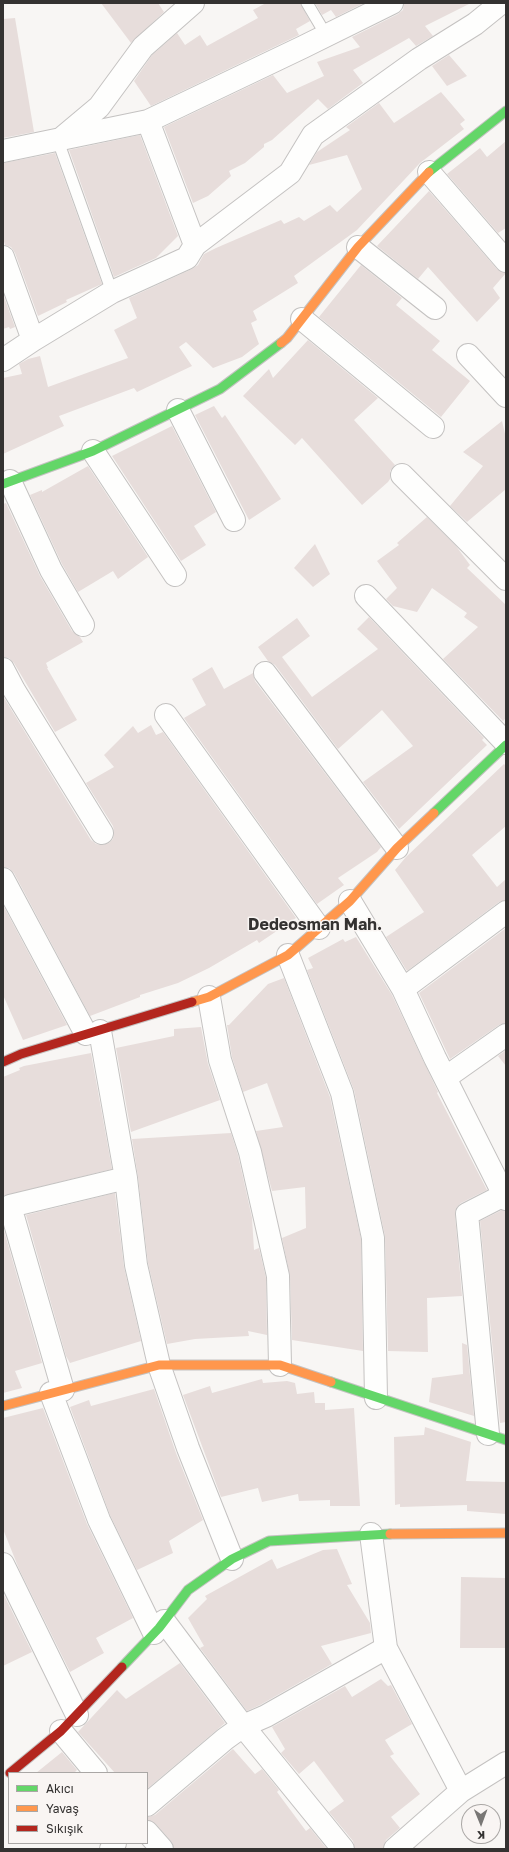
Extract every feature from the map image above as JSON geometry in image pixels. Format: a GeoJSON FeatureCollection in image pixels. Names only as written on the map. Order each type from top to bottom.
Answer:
{"type":"FeatureCollection","features":[{"type":"Feature","properties":{"kind":"street"},"geometry":{"type":"LineString","coordinates":[[58,141],[100,107],[143,46],[193,3]]}},
{"type":"Feature","properties":{"kind":"street"},"geometry":{"type":"LineString","coordinates":[[3,151],[58,141],[148,121],[392,3]]}},
{"type":"Feature","properties":{"kind":"street"},"geometry":{"type":"LineString","coordinates":[[3,360],[112,292],[187,258],[195,245],[290,174],[313,135],[419,59],[475,24],[501,3]]}},
{"type":"Feature","properties":{"kind":"street"},"geometry":{"type":"LineString","coordinates":[[83,625],[51,570],[7,483],[93,451],[220,389],[287,338],[358,247],[429,172],[506,111]]}},
{"type":"Feature","properties":{"kind":"street"},"geometry":{"type":"LineString","coordinates":[[148,121],[195,245]]}},
{"type":"Feature","properties":{"kind":"street"},"geometry":{"type":"LineString","coordinates":[[429,172],[506,261]]}},
{"type":"Feature","properties":{"kind":"street"},"geometry":{"type":"LineString","coordinates":[[358,247],[435,308]]}},
{"type":"Feature","properties":{"kind":"street"},"geometry":{"type":"LineString","coordinates":[[3,257],[33,340]]}},
{"type":"Feature","properties":{"kind":"street"},"geometry":{"type":"LineString","coordinates":[[302,319],[433,427]]}},
{"type":"Feature","properties":{"kind":"street"},"geometry":{"type":"LineString","coordinates":[[468,355],[506,396]]}},
{"type":"Feature","properties":{"kind":"street"},"geometry":{"type":"LineString","coordinates":[[178,410],[234,520]]}},
{"type":"Feature","properties":{"kind":"street"},"geometry":{"type":"LineString","coordinates":[[93,451],[175,575]]}},
{"type":"Feature","properties":{"kind":"street"},"geometry":{"type":"LineString","coordinates":[[402,475],[506,579]]}},
{"type":"Feature","properties":{"kind":"street"},"geometry":{"type":"LineString","coordinates":[[3,1062],[21,1054],[209,997],[288,955],[350,901],[397,848],[506,744],[366,596]]}},
{"type":"Feature","properties":{"kind":"street"},"geometry":{"type":"LineString","coordinates":[[3,669],[14,690],[102,833]]}},
{"type":"Feature","properties":{"kind":"street"},"geometry":{"type":"LineString","coordinates":[[265,673],[397,848]]}},
{"type":"Feature","properties":{"kind":"street"},"geometry":{"type":"LineString","coordinates":[[166,715],[319,928]]}},
{"type":"Feature","properties":{"kind":"street"},"geometry":{"type":"LineString","coordinates":[[3,879],[93,1033],[126,1178],[136,1266],[159,1365],[188,1448],[232,1559]]}},
{"type":"Feature","properties":{"kind":"street"},"geometry":{"type":"LineString","coordinates":[[3,1406],[159,1365],[280,1365],[497,1437],[467,1214],[505,1197],[445,1078],[403,988],[350,901]]}},
{"type":"Feature","properties":{"kind":"street"},"geometry":{"type":"LineString","coordinates":[[403,988],[506,912]]}},
{"type":"Feature","properties":{"kind":"street"},"geometry":{"type":"LineString","coordinates":[[288,955],[342,1093],[373,1238],[376,1398]]}},
{"type":"Feature","properties":{"kind":"street"},"geometry":{"type":"LineString","coordinates":[[209,997],[220,1060],[250,1152],[278,1276],[280,1365]]}},
{"type":"Feature","properties":{"kind":"street"},"geometry":{"type":"LineString","coordinates":[[445,1078],[506,1035]]}},
{"type":"Feature","properties":{"kind":"street"},"geometry":{"type":"LineString","coordinates":[[126,1178],[6,1207],[57,1392],[99,1520],[159,1627],[243,1726],[343,1849]]}},
{"type":"Feature","properties":{"kind":"street"},"geometry":{"type":"LineString","coordinates":[[12,1772],[61,1731],[77,1715],[159,1627],[188,1590],[232,1559],[269,1541],[371,1534],[506,1533]]}},
{"type":"Feature","properties":{"kind":"street"},"geometry":{"type":"LineString","coordinates":[[371,1534],[386,1648],[461,1791]]}},
{"type":"Feature","properties":{"kind":"street"},"geometry":{"type":"LineString","coordinates":[[3,1564],[77,1715]]}},
{"type":"Feature","properties":{"kind":"street"},"geometry":{"type":"LineString","coordinates":[[148,1804],[225,1739],[243,1726],[266,1716],[386,1648]]}},
{"type":"Feature","properties":{"kind":"street"},"geometry":{"type":"LineString","coordinates":[[61,1731],[95,1772]]}},
{"type":"Feature","properties":{"kind":"street"},"geometry":{"type":"LineString","coordinates":[[395,1849],[461,1791],[506,1762]]}},
{"type":"Feature","properties":{"kind":"street"},"geometry":{"type":"LineString","coordinates":[[148,1833],[162,1849]]}},
{"type":"Feature","properties":{"kind":"lane"},"geometry":{"type":"LineString","coordinates":[[307,3],[326,35]]}},
{"type":"Feature","properties":{"kind":"lane"},"geometry":{"type":"LineString","coordinates":[[58,141],[112,292]]}},
{"type":"Feature","properties":{"kind":"building"},"geometry":{"type":"Polygon","coordinates":[[[101,3],[158,3],[164,12],[131,43],[101,3]]]}},
{"type":"Feature","properties":{"kind":"building"},"geometry":{"type":"Polygon","coordinates":[[[266,3],[300,3],[310,21],[296,29],[299,35],[151,106],[134,81],[152,55],[177,33],[185,45],[200,35],[207,46],[258,18],[253,10],[266,3]]]}},
{"type":"Feature","properties":{"kind":"building"},"geometry":{"type":"Polygon","coordinates":[[[315,3],[364,3],[336,17],[331,10],[322,15],[315,3]]]}},
{"type":"Feature","properties":{"kind":"building"},"geometry":{"type":"Polygon","coordinates":[[[404,3],[471,3],[425,26],[433,36],[416,46],[409,38],[353,70],[363,83],[328,109],[318,99],[272,140],[264,144],[264,147],[245,163],[229,171],[231,176],[208,196],[193,203],[164,127],[273,75],[287,93],[324,76],[317,62],[360,47],[352,37],[398,14],[403,10],[404,3]]]}},
{"type":"Feature","properties":{"kind":"building"},"geometry":{"type":"Polygon","coordinates":[[[15,18],[34,132],[3,138],[3,19],[15,18]]]}},
{"type":"Feature","properties":{"kind":"building"},"geometry":{"type":"Polygon","coordinates":[[[449,55],[467,76],[447,86],[432,66],[449,55]]]}},
{"type":"Feature","properties":{"kind":"building"},"geometry":{"type":"Polygon","coordinates":[[[441,92],[465,120],[460,124],[464,129],[420,163],[357,230],[294,276],[298,283],[253,311],[257,320],[251,323],[259,344],[242,357],[213,368],[186,342],[179,347],[192,366],[137,392],[134,388],[59,416],[64,426],[3,454],[3,378],[22,374],[19,364],[28,359],[40,356],[48,387],[128,358],[114,330],[137,318],[129,298],[192,269],[198,265],[204,254],[281,220],[284,224],[299,217],[304,221],[330,205],[337,212],[362,189],[347,155],[309,165],[317,152],[350,130],[346,127],[379,103],[394,123],[441,92]]]}},
{"type":"Feature","properties":{"kind":"building"},"geometry":{"type":"Polygon","coordinates":[[[140,135],[178,236],[156,258],[114,277],[69,150],[140,135]]]}},
{"type":"Feature","properties":{"kind":"building"},"geometry":{"type":"Polygon","coordinates":[[[506,141],[506,228],[498,233],[447,174],[480,148],[487,157],[506,141]]]}},
{"type":"Feature","properties":{"kind":"building"},"geometry":{"type":"Polygon","coordinates":[[[55,153],[102,284],[66,300],[67,302],[38,316],[15,253],[11,247],[5,245],[3,238],[3,163],[55,153]]]}},
{"type":"Feature","properties":{"kind":"building"},"geometry":{"type":"Polygon","coordinates":[[[429,191],[497,269],[506,273],[493,288],[500,298],[477,322],[428,267],[418,279],[377,246],[429,191]]]}},
{"type":"Feature","properties":{"kind":"building"},"geometry":{"type":"Polygon","coordinates":[[[361,265],[402,298],[396,305],[440,341],[432,350],[470,381],[441,417],[319,317],[361,265]]]}},
{"type":"Feature","properties":{"kind":"building"},"geometry":{"type":"Polygon","coordinates":[[[3,294],[15,327],[10,329],[9,327],[3,329],[3,294]]]}},
{"type":"Feature","properties":{"kind":"building"},"geometry":{"type":"Polygon","coordinates":[[[308,340],[378,398],[354,420],[395,465],[390,471],[390,479],[388,482],[362,505],[302,438],[295,445],[243,396],[269,369],[273,378],[308,340]]]}},
{"type":"Feature","properties":{"kind":"building"},"geometry":{"type":"Polygon","coordinates":[[[214,406],[222,418],[225,415],[281,499],[249,520],[195,415],[214,406]]]}},
{"type":"Feature","properties":{"kind":"building"},"geometry":{"type":"Polygon","coordinates":[[[502,421],[506,438],[506,489],[467,522],[450,506],[483,466],[463,452],[502,421]]]}},
{"type":"Feature","properties":{"kind":"building"},"geometry":{"type":"Polygon","coordinates":[[[172,426],[216,512],[194,526],[206,545],[181,561],[112,456],[172,426]]]}},
{"type":"Feature","properties":{"kind":"building"},"geometry":{"type":"Polygon","coordinates":[[[88,466],[148,557],[118,579],[113,571],[78,592],[62,564],[30,495],[42,490],[42,492],[88,466]]]}},
{"type":"Feature","properties":{"kind":"building"},"geometry":{"type":"Polygon","coordinates":[[[6,503],[40,576],[72,631],[80,637],[83,642],[46,663],[47,668],[77,720],[55,732],[14,663],[9,658],[3,657],[3,504],[6,503]]]}},
{"type":"Feature","properties":{"kind":"building"},"geometry":{"type":"Polygon","coordinates":[[[427,517],[456,546],[470,565],[467,568],[506,605],[506,718],[503,721],[443,659],[478,627],[464,617],[467,613],[432,588],[417,612],[393,606],[386,599],[397,588],[377,561],[399,545],[397,543],[427,517]]]}},
{"type":"Feature","properties":{"kind":"building"},"geometry":{"type":"Polygon","coordinates":[[[315,544],[330,574],[313,587],[294,568],[315,544]]]}},
{"type":"Feature","properties":{"kind":"building"},"geometry":{"type":"Polygon","coordinates":[[[369,617],[484,738],[482,740],[487,745],[399,829],[363,782],[413,746],[382,710],[338,749],[275,665],[268,661],[258,647],[297,618],[310,636],[282,657],[312,697],[378,649],[357,629],[369,617]]]}},
{"type":"Feature","properties":{"kind":"building"},"geometry":{"type":"Polygon","coordinates":[[[212,667],[224,689],[253,673],[255,681],[381,847],[377,852],[338,878],[344,885],[317,904],[184,718],[206,705],[192,679],[212,667]]]}},
{"type":"Feature","properties":{"kind":"building"},"geometry":{"type":"Polygon","coordinates":[[[3,696],[91,840],[96,844],[102,845],[109,843],[113,839],[114,832],[113,826],[86,783],[114,767],[104,755],[133,726],[138,733],[151,725],[156,735],[163,732],[296,918],[259,943],[257,940],[209,968],[178,983],[140,995],[140,997],[90,1016],[14,873],[9,868],[3,867],[3,696]]]}},
{"type":"Feature","properties":{"kind":"building"},"geometry":{"type":"Polygon","coordinates":[[[504,764],[506,766],[506,826],[472,855],[497,887],[506,879],[506,900],[499,902],[407,971],[386,937],[424,912],[395,870],[406,857],[504,764]]]}},
{"type":"Feature","properties":{"kind":"building"},"geometry":{"type":"Polygon","coordinates":[[[3,905],[67,1025],[23,1040],[3,995],[3,905]]]}},
{"type":"Feature","properties":{"kind":"building"},"geometry":{"type":"Polygon","coordinates":[[[506,928],[506,1023],[499,1025],[450,1059],[419,993],[506,928]]]}},
{"type":"Feature","properties":{"kind":"building"},"geometry":{"type":"Polygon","coordinates":[[[356,937],[392,995],[438,1092],[437,1093],[487,1190],[461,1203],[456,1208],[455,1215],[462,1296],[427,1298],[428,1352],[388,1351],[385,1236],[354,1090],[307,970],[313,968],[308,958],[343,939],[345,942],[356,937]]]}},
{"type":"Feature","properties":{"kind":"building"},"geometry":{"type":"Polygon","coordinates":[[[284,978],[330,1097],[361,1239],[363,1351],[292,1340],[290,1276],[282,1238],[306,1228],[305,1187],[272,1191],[256,1131],[283,1127],[267,1083],[243,1092],[232,1057],[227,1025],[229,1025],[268,984],[284,978]]]}},
{"type":"Feature","properties":{"kind":"building"},"geometry":{"type":"Polygon","coordinates":[[[201,1027],[208,1064],[220,1100],[131,1132],[116,1048],[174,1036],[174,1029],[201,1027]]]}},
{"type":"Feature","properties":{"kind":"building"},"geometry":{"type":"Polygon","coordinates":[[[506,1050],[506,1066],[498,1056],[506,1050]]]}},
{"type":"Feature","properties":{"kind":"building"},"geometry":{"type":"Polygon","coordinates":[[[91,1053],[112,1169],[3,1196],[3,1077],[20,1070],[19,1068],[24,1066],[91,1053]]]}},
{"type":"Feature","properties":{"kind":"building"},"geometry":{"type":"Polygon","coordinates":[[[231,1133],[238,1155],[252,1218],[254,1250],[259,1248],[266,1278],[267,1335],[248,1331],[249,1336],[195,1339],[167,1344],[148,1263],[132,1139],[231,1133]]]}},
{"type":"Feature","properties":{"kind":"building"},"geometry":{"type":"Polygon","coordinates":[[[115,1193],[124,1267],[141,1341],[70,1363],[66,1356],[26,1215],[115,1193]]]}},
{"type":"Feature","properties":{"kind":"building"},"geometry":{"type":"Polygon","coordinates":[[[502,1210],[506,1211],[506,1422],[500,1423],[480,1221],[502,1210]]]}},
{"type":"Feature","properties":{"kind":"building"},"geometry":{"type":"Polygon","coordinates":[[[3,1227],[42,1363],[15,1371],[22,1388],[3,1393],[3,1227]]]}},
{"type":"Feature","properties":{"kind":"building"},"geometry":{"type":"Polygon","coordinates":[[[462,1343],[467,1345],[474,1416],[429,1402],[432,1378],[463,1374],[462,1343]]]}},
{"type":"Feature","properties":{"kind":"building"},"geometry":{"type":"Polygon","coordinates":[[[262,1379],[263,1383],[287,1381],[295,1383],[297,1394],[314,1392],[315,1403],[325,1403],[325,1410],[354,1408],[360,1506],[330,1506],[330,1500],[299,1501],[298,1494],[262,1502],[258,1488],[221,1497],[183,1395],[210,1386],[212,1393],[262,1379]]]}},
{"type":"Feature","properties":{"kind":"building"},"geometry":{"type":"Polygon","coordinates":[[[154,1389],[176,1453],[203,1520],[169,1541],[173,1553],[137,1570],[110,1515],[70,1407],[89,1400],[91,1406],[154,1389]]]}},
{"type":"Feature","properties":{"kind":"building"},"geometry":{"type":"Polygon","coordinates":[[[43,1408],[87,1524],[133,1618],[96,1638],[104,1653],[70,1672],[19,1569],[3,1529],[3,1418],[43,1408]]]}},
{"type":"Feature","properties":{"kind":"building"},"geometry":{"type":"Polygon","coordinates":[[[425,1427],[471,1442],[466,1481],[506,1482],[506,1514],[467,1511],[467,1505],[400,1507],[400,1504],[395,1505],[394,1437],[424,1435],[425,1427]]]}},
{"type":"Feature","properties":{"kind":"building"},"geometry":{"type":"Polygon","coordinates":[[[337,1549],[352,1584],[347,1585],[370,1623],[371,1633],[321,1646],[332,1664],[247,1711],[200,1648],[204,1646],[188,1618],[207,1599],[205,1596],[272,1559],[277,1569],[323,1550],[337,1549]]]}},
{"type":"Feature","properties":{"kind":"building"},"geometry":{"type":"Polygon","coordinates":[[[461,1577],[506,1578],[506,1648],[460,1648],[461,1577]]]}},
{"type":"Feature","properties":{"kind":"building"},"geometry":{"type":"Polygon","coordinates":[[[3,1593],[32,1652],[3,1666],[3,1593]]]}},
{"type":"Feature","properties":{"kind":"building"},"geometry":{"type":"Polygon","coordinates":[[[180,1663],[225,1723],[148,1788],[148,1772],[114,1772],[78,1732],[117,1690],[126,1699],[180,1663]]]}},
{"type":"Feature","properties":{"kind":"building"},"geometry":{"type":"Polygon","coordinates":[[[381,1679],[388,1686],[391,1685],[412,1724],[385,1740],[394,1754],[390,1756],[420,1794],[391,1817],[400,1828],[386,1840],[383,1849],[355,1849],[353,1841],[329,1812],[344,1801],[314,1761],[299,1774],[281,1753],[285,1749],[272,1727],[345,1686],[352,1697],[381,1679]]]}},
{"type":"Feature","properties":{"kind":"building"},"geometry":{"type":"Polygon","coordinates":[[[233,1749],[255,1774],[262,1769],[279,1790],[277,1792],[306,1831],[310,1828],[327,1849],[174,1849],[171,1841],[156,1824],[148,1820],[148,1817],[155,1815],[233,1749]]]}},
{"type":"Feature","properties":{"kind":"building"},"geometry":{"type":"Polygon","coordinates":[[[62,1752],[77,1770],[75,1772],[37,1772],[62,1752]]]}},
{"type":"Feature","properties":{"kind":"traffic: fast"},"geometry":{"type":"LineString","coordinates":[[429,172],[506,111]]}},
{"type":"Feature","properties":{"kind":"traffic: fast"},"geometry":{"type":"LineString","coordinates":[[3,484],[93,451],[220,389],[281,343]]}},
{"type":"Feature","properties":{"kind":"traffic: fast"},"geometry":{"type":"LineString","coordinates":[[434,813],[506,745]]}},
{"type":"Feature","properties":{"kind":"traffic: fast"},"geometry":{"type":"LineString","coordinates":[[331,1382],[506,1440]]}},
{"type":"Feature","properties":{"kind":"traffic: fast"},"geometry":{"type":"LineString","coordinates":[[122,1667],[159,1628],[188,1590],[232,1559],[269,1541],[390,1534]]}},
{"type":"Feature","properties":{"kind":"traffic: slow"},"geometry":{"type":"LineString","coordinates":[[281,343],[287,338],[358,247],[429,172]]}},
{"type":"Feature","properties":{"kind":"traffic: slow"},"geometry":{"type":"LineString","coordinates":[[192,1002],[209,997],[288,955],[350,901],[397,848],[434,813]]}},
{"type":"Feature","properties":{"kind":"traffic: slow"},"geometry":{"type":"LineString","coordinates":[[3,1406],[159,1365],[280,1365],[331,1382]]}},
{"type":"Feature","properties":{"kind":"traffic: slow"},"geometry":{"type":"LineString","coordinates":[[390,1534],[506,1533]]}},
{"type":"Feature","properties":{"kind":"traffic: jam"},"geometry":{"type":"LineString","coordinates":[[3,1062],[21,1054],[192,1002]]}},
{"type":"Feature","properties":{"kind":"traffic: jam"},"geometry":{"type":"LineString","coordinates":[[11,1772],[61,1731],[122,1667]]}},
{"type":"Feature","properties":{"kind":"district","name":"Dedeosman Mah."},"geometry":{"type":"Point","coordinates":[315,925]}}]}
